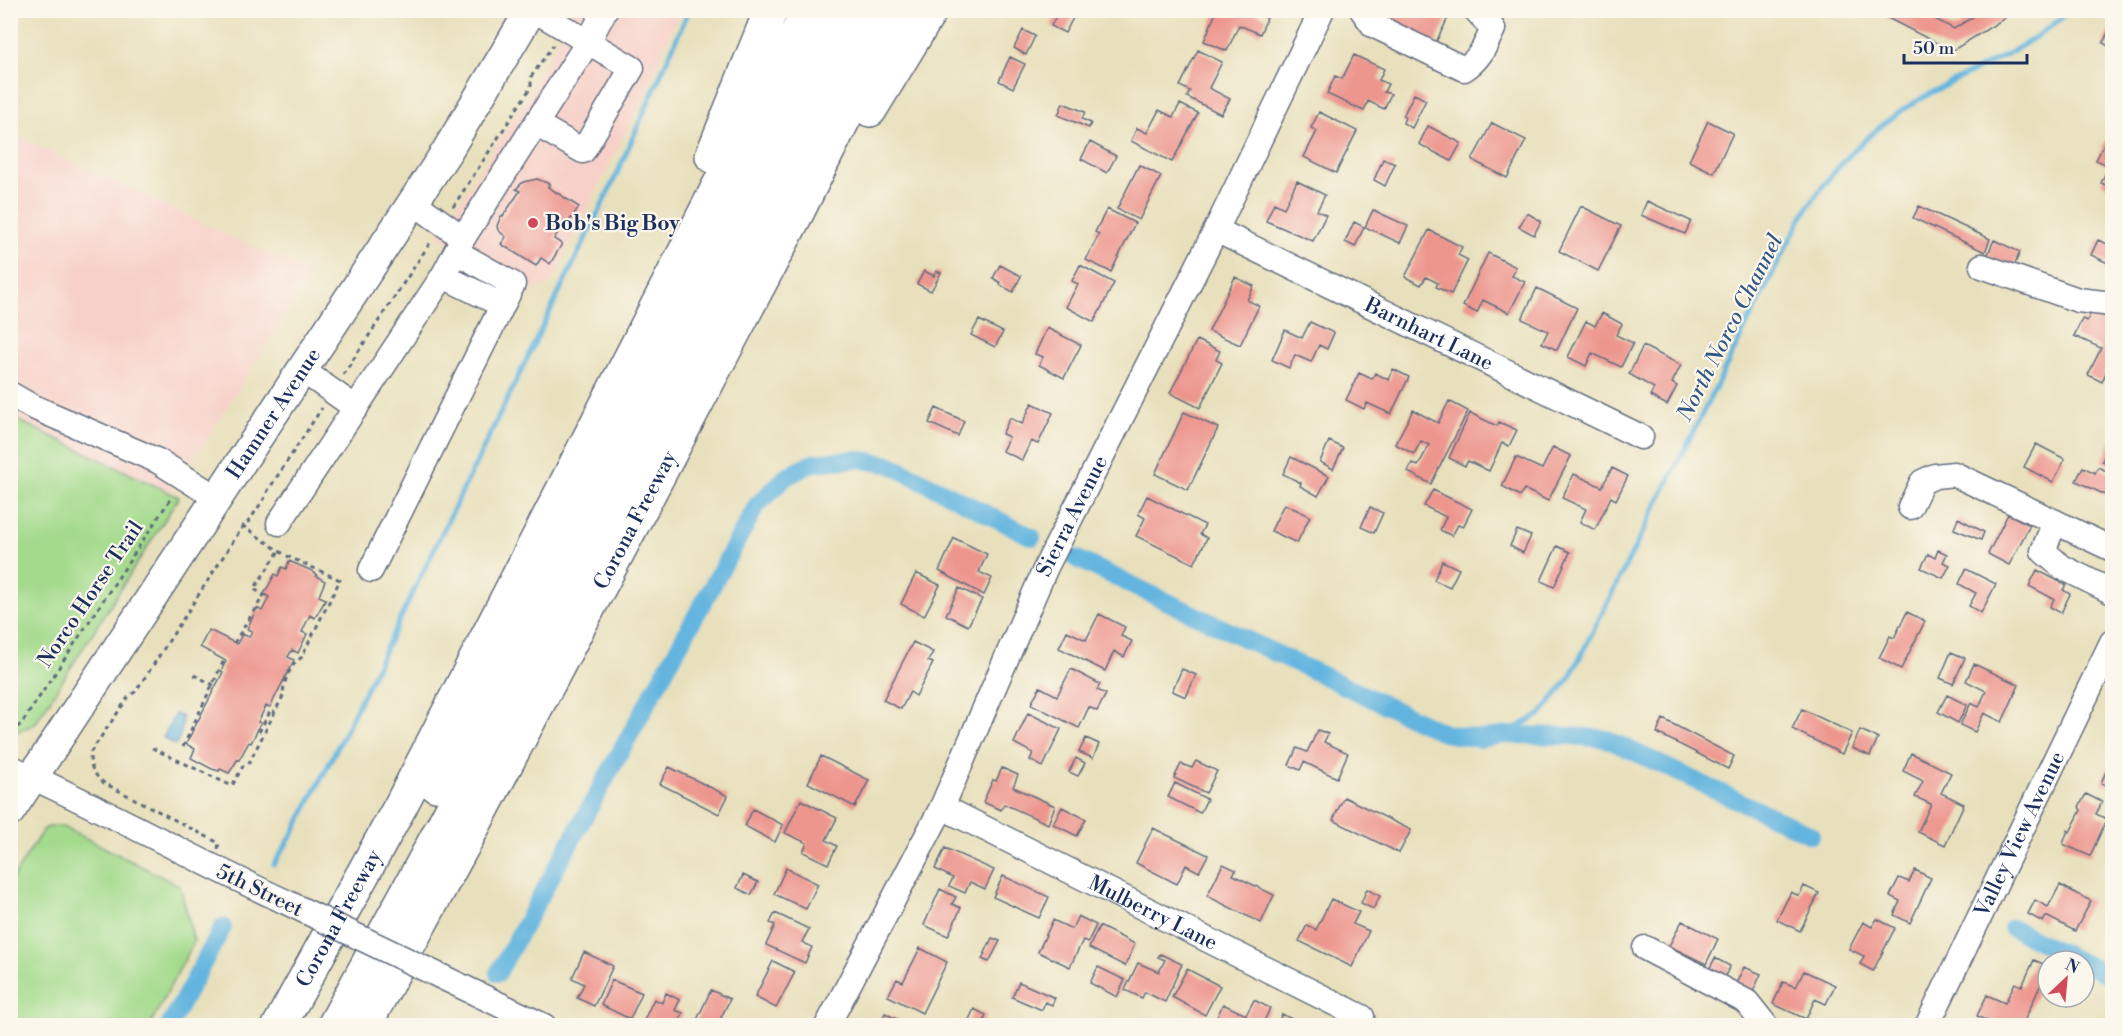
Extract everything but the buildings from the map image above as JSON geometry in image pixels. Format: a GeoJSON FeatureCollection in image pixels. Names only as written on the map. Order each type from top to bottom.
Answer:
{"type":"FeatureCollection","features":[{"type":"Feature","properties":{"kind":"highway"},"geometry":{"type":"LineString","coordinates":[[589,436],[726,125],[771,10]]}},
{"type":"Feature","properties":{"kind":"highway","name":"Corona Freeway"},"geometry":{"type":"LineString","coordinates":[[279,1026],[401,805],[809,10]]}},
{"type":"Feature","properties":{"kind":"highway"},"geometry":{"type":"LineString","coordinates":[[305,1026],[616,448],[834,10]]}},
{"type":"Feature","properties":{"kind":"highway"},"geometry":{"type":"LineString","coordinates":[[334,1026],[760,229],[869,10]]}},
{"type":"Feature","properties":{"kind":"highway","name":"Corona Freeway"},"geometry":{"type":"LineString","coordinates":[[364,1026],[466,840],[799,209],[898,10]]}},
{"type":"Feature","properties":{"kind":"highway"},"geometry":{"type":"LineString","coordinates":[[799,209],[862,125],[931,10]]}},
{"type":"Feature","properties":{"kind":"main road","name":"Hamner Avenue"},"geometry":{"type":"LineString","coordinates":[[10,811],[22,772],[217,498],[453,141],[532,10]]}},
{"type":"Feature","properties":{"kind":"street"},"geometry":{"type":"LineString","coordinates":[[532,10],[632,68],[583,151],[536,124]]}},
{"type":"Feature","properties":{"kind":"street"},"geometry":{"type":"LineString","coordinates":[[279,523],[443,276],[460,245],[588,42],[605,10]]}},
{"type":"Feature","properties":{"kind":"street","name":"Sierra Avenue"},"geometry":{"type":"LineString","coordinates":[[827,1026],[942,807],[1046,567],[1216,230],[1323,10]]}},
{"type":"Feature","properties":{"kind":"street"},"geometry":{"type":"LineString","coordinates":[[1362,10],[1373,25],[1464,69],[1483,52],[1493,29],[1476,10]]}},
{"type":"Feature","properties":{"kind":"street"},"geometry":{"type":"LineString","coordinates":[[371,570],[513,284],[460,245],[443,223],[413,202]]}},
{"type":"Feature","properties":{"kind":"street","name":"Barnhart Lane"},"geometry":{"type":"LineString","coordinates":[[1216,230],[1641,436]]}},
{"type":"Feature","properties":{"kind":"street"},"geometry":{"type":"LineString","coordinates":[[1982,266],[2078,300],[2112,304]]}},
{"type":"Feature","properties":{"kind":"street"},"geometry":{"type":"LineString","coordinates":[[443,276],[502,306]]}},
{"type":"Feature","properties":{"kind":"street"},"geometry":{"type":"LineString","coordinates":[[302,370],[356,408]]}},
{"type":"Feature","properties":{"kind":"street"},"geometry":{"type":"LineString","coordinates":[[10,394],[31,406],[158,461],[217,498]]}},
{"type":"Feature","properties":{"kind":"street"},"geometry":{"type":"LineString","coordinates":[[1910,507],[1922,482],[1935,476],[1954,474],[2112,549]]}},
{"type":"Feature","properties":{"kind":"street"},"geometry":{"type":"LineString","coordinates":[[2055,522],[2043,551],[2062,567],[2112,592]]}},
{"type":"Feature","properties":{"kind":"street","name":"Valley View Avenue"},"geometry":{"type":"LineString","coordinates":[[1927,1026],[2106,673],[2112,642]]}},
{"type":"Feature","properties":{"kind":"street","name":"5th Street"},"geometry":{"type":"LineString","coordinates":[[22,772],[544,1026]]}},
{"type":"Feature","properties":{"kind":"street","name":"Mulberry Lane"},"geometry":{"type":"LineString","coordinates":[[942,807],[1362,1017]]}},
{"type":"Feature","properties":{"kind":"street"},"geometry":{"type":"LineString","coordinates":[[1645,948],[1747,1002],[1766,1026]]}},
{"type":"Feature","properties":{"kind":"path"},"geometry":{"type":"LineString","coordinates":[[218,849],[219,843],[104,783],[93,773],[90,753],[129,696],[135,692],[243,526],[266,496],[531,87],[531,77],[564,27]]}},
{"type":"Feature","properties":{"kind":"path","name":"Norco Horse Trail"},"geometry":{"type":"LineString","coordinates":[[10,731],[12,732],[22,723],[171,498]]}},
{"type":"Feature","properties":{"kind":"path"},"geometry":{"type":"LineString","coordinates":[[152,748],[232,786],[243,766],[249,763],[283,696],[283,687],[295,662],[301,658],[340,580],[279,551],[243,526]]}},
{"type":"Feature","properties":{"kind":"path"},"geometry":{"type":"LineString","coordinates":[[234,643],[264,595],[254,589],[279,551]]}},
{"type":"Feature","properties":{"kind":"path"},"geometry":{"type":"LineString","coordinates":[[318,576],[321,570]]}},
{"type":"Feature","properties":{"kind":"path"},"geometry":{"type":"LineString","coordinates":[[183,747],[224,660]]}},
{"type":"Feature","properties":{"kind":"path"},"geometry":{"type":"LineString","coordinates":[[194,675],[214,685]]}},
{"type":"Feature","properties":{"kind":"path"},"geometry":{"type":"LineString","coordinates":[[259,732],[271,710],[275,712]]}},
{"type":"Feature","properties":{"kind":"shaded area"},"geometry":{"type":"Polygon","coordinates":[[[575,11],[680,11],[638,108],[550,285],[504,300],[446,265],[452,246],[437,236],[535,86],[535,81],[575,11]]]}},
{"type":"Feature","properties":{"kind":"shaded area"},"geometry":{"type":"Polygon","coordinates":[[[10,133],[311,274],[208,437],[169,493],[11,417],[10,133]]]}},
{"type":"Feature","properties":{"kind":"green space"},"geometry":{"type":"Polygon","coordinates":[[[11,417],[179,497],[35,724],[11,734],[11,417]]]}},
{"type":"Feature","properties":{"kind":"green space"},"geometry":{"type":"Polygon","coordinates":[[[64,827],[180,886],[194,942],[150,1025],[11,1025],[11,881],[45,828],[64,827]]]}},
{"type":"Feature","properties":{"kind":"water"},"geometry":{"type":"Polygon","coordinates":[[[175,714],[182,717],[181,732],[176,745],[163,738],[175,714]]]}},
{"type":"Feature","properties":{"kind":"waterway"},"geometry":{"type":"LineString","coordinates":[[274,864],[294,832],[340,742],[616,176],[689,10]]}},
{"type":"Feature","properties":{"kind":"waterway","name":"North Norco Channel"},"geometry":{"type":"LineString","coordinates":[[1503,735],[1541,714],[1570,677],[1790,239],[1807,208],[1823,186],[1859,145],[1887,121],[1936,90],[2036,37],[2070,10]]}},
{"type":"Feature","properties":{"kind":"waterway"},"geometry":{"type":"LineString","coordinates":[[498,973],[757,505],[786,477],[813,463],[858,459],[891,465],[1032,537]]}},
{"type":"Feature","properties":{"kind":"waterway"},"geometry":{"type":"LineString","coordinates":[[1075,558],[1444,733],[1480,739],[1503,735],[1607,739],[1811,835]]}},
{"type":"Feature","properties":{"kind":"waterway"},"geometry":{"type":"LineString","coordinates":[[169,1026],[223,927]]}},
{"type":"Feature","properties":{"kind":"waterway"},"geometry":{"type":"LineString","coordinates":[[2012,928],[2055,949]]}},
{"type":"Feature","properties":{"kind":"waterway"},"geometry":{"type":"LineString","coordinates":[[2096,969],[2112,977]]}},
{"type":"Feature","properties":{"kind":"place","name":"Bob's Big Boy"},"geometry":{"type":"Point","coordinates":[533,223]}}]}
